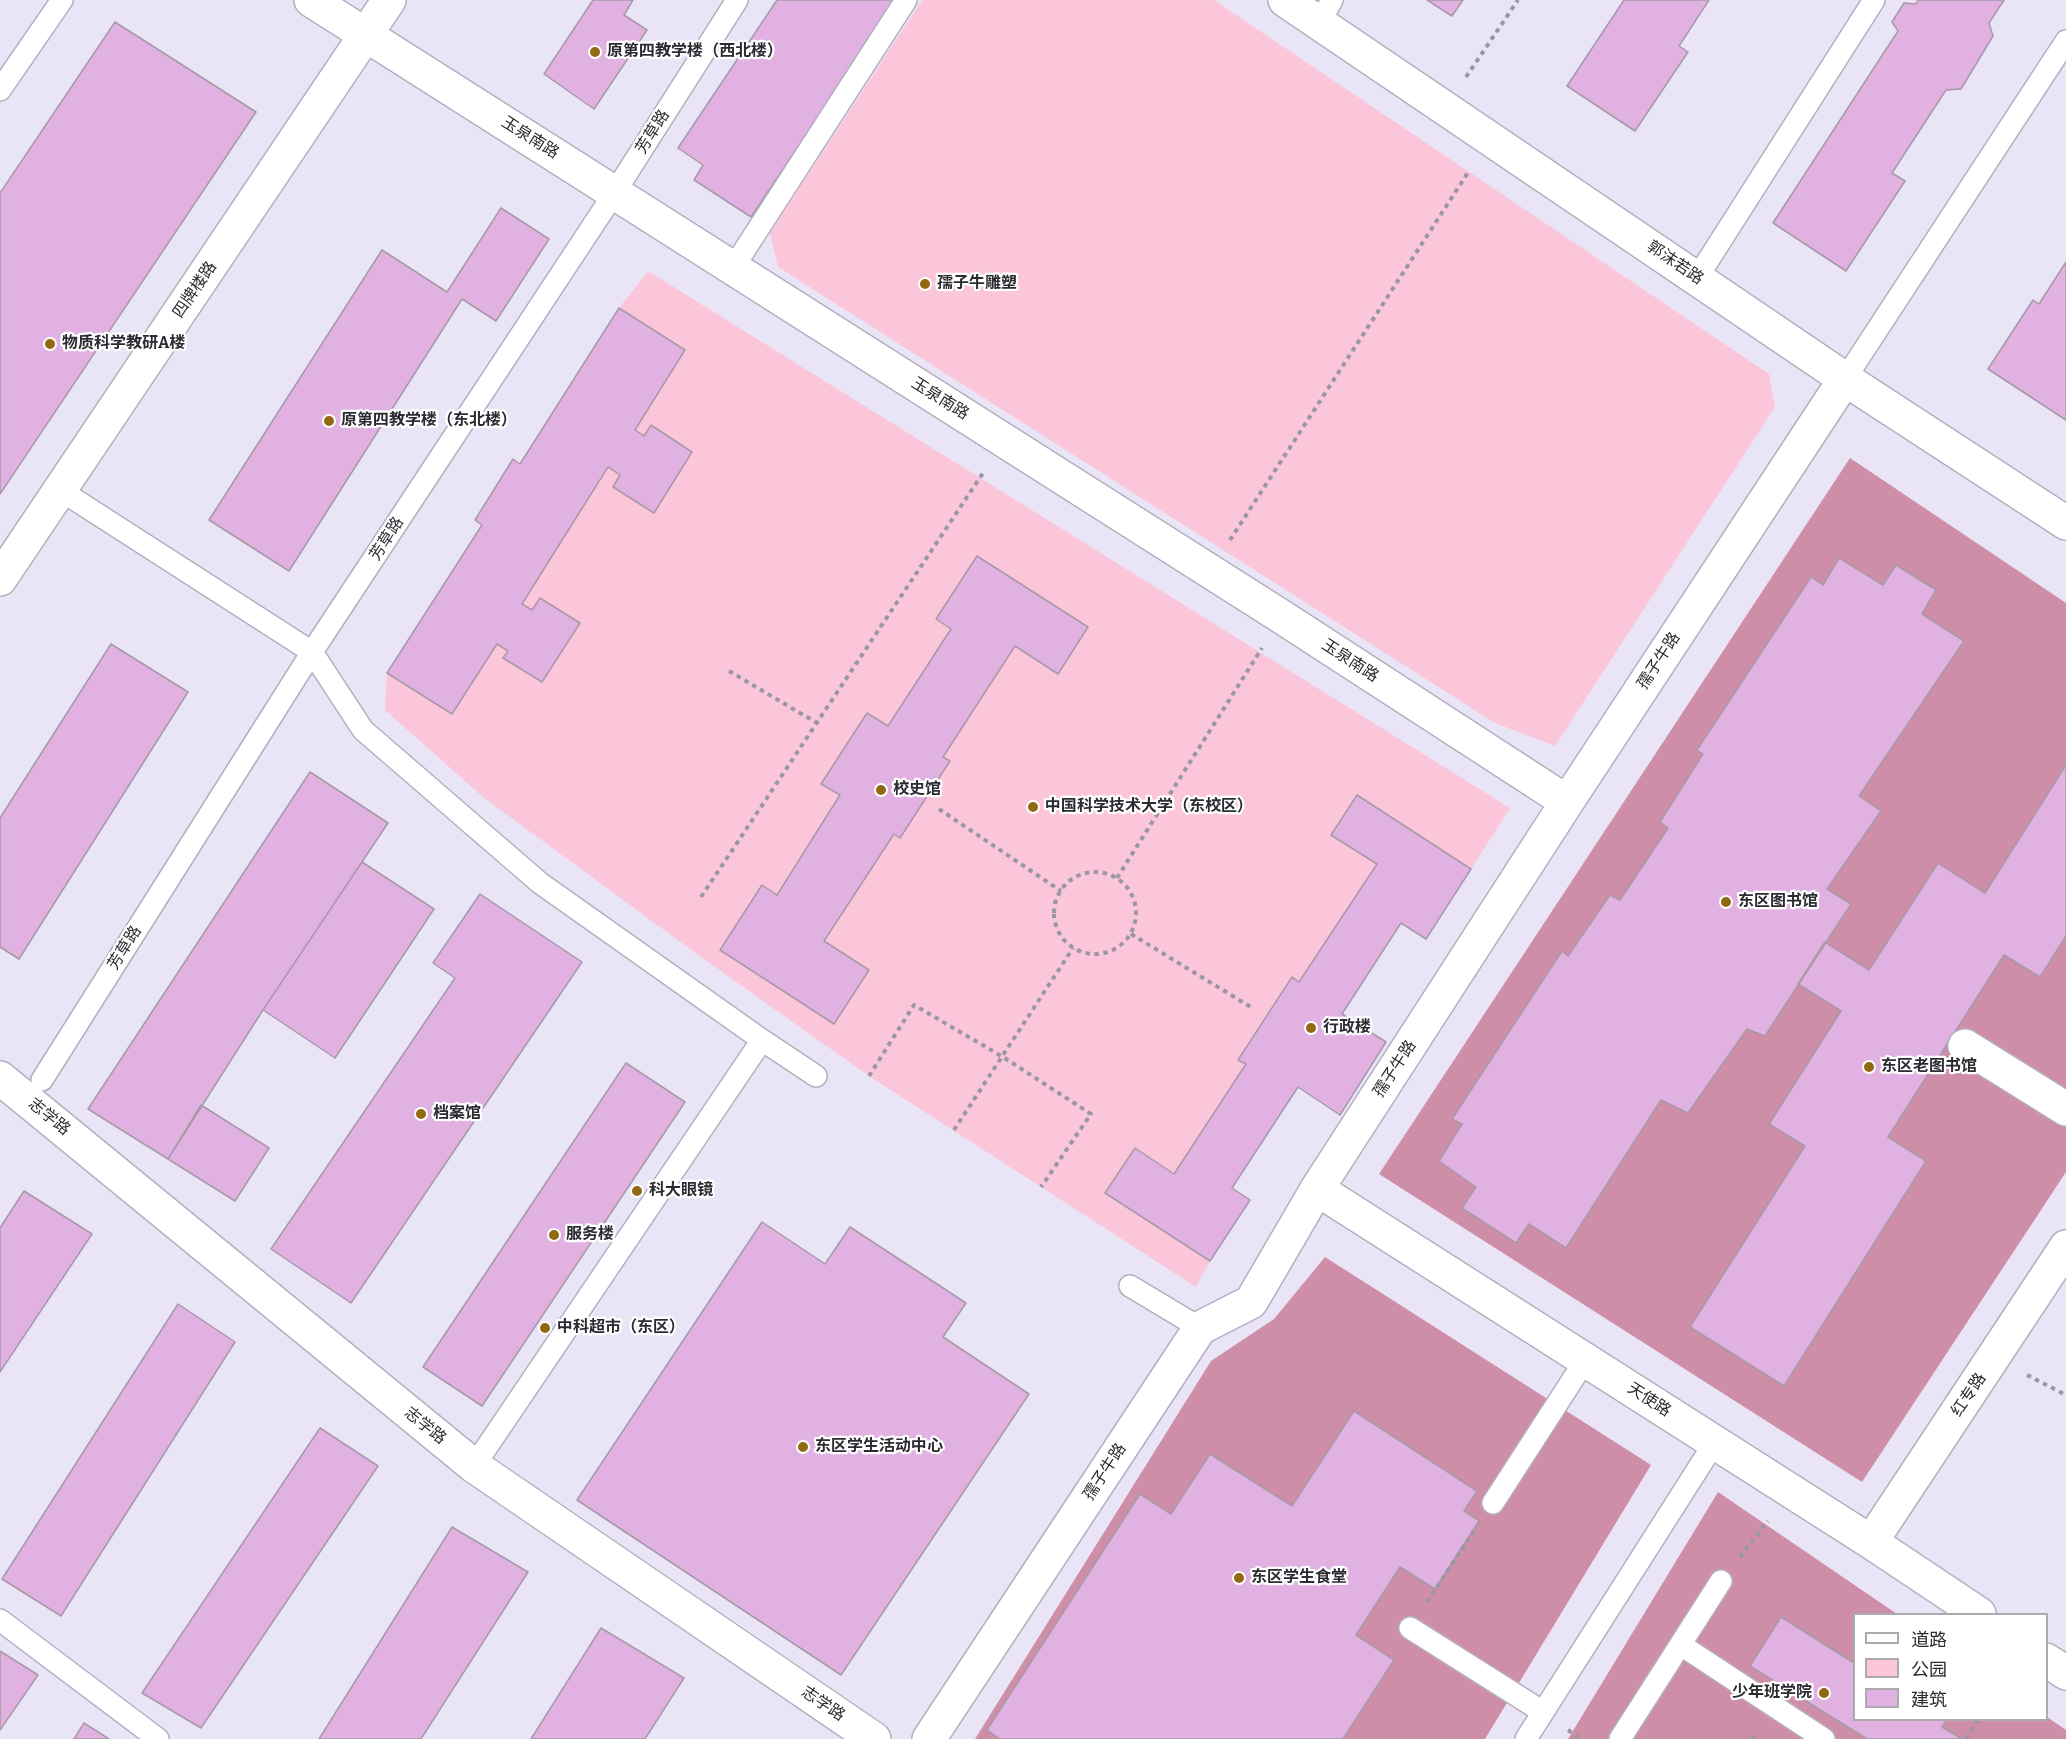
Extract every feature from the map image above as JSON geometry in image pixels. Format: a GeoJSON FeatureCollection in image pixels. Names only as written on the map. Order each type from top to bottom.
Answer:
{"type":"FeatureCollection","features":[{"type":"Feature","properties":{"kind":"street","name":"玉泉南路"},"geometry":{"type":"LineString","coordinates":[[311,0],[1282,616],[1567,802]]}},
{"type":"Feature","properties":{"kind":"street","name":"四牌楼路"},"geometry":{"type":"LineString","coordinates":[[0,579],[389,0]]}},
{"type":"Feature","properties":{"kind":"street","name":"郭沫若路"},"geometry":{"type":"LineString","coordinates":[[1285,0],[1325,11],[1445,107],[1845,379],[2066,523]]}},
{"type":"Feature","properties":{"kind":"street","name":"孺子牛路"},"geometry":{"type":"LineString","coordinates":[[929,1739],[1200,1328],[1251,1302],[1317,1189],[1567,802],[1845,379]]}},
{"type":"Feature","properties":{"kind":"street"},"geometry":{"type":"LineString","coordinates":[[1965,1046],[2066,1109]]}},
{"type":"Feature","properties":{"kind":"street","name":"志学路"},"geometry":{"type":"LineString","coordinates":[[0,1078],[474,1466],[874,1739]]}},
{"type":"Feature","properties":{"kind":"street","name":"天使路"},"geometry":{"type":"LineString","coordinates":[[1317,1189],[1586,1359],[1976,1613]]}},
{"type":"Feature","properties":{"kind":"street","name":"红专路"},"geometry":{"type":"LineString","coordinates":[[1870,1542],[2066,1246]]}},
{"type":"Feature","properties":{"kind":"street"},"geometry":{"type":"LineString","coordinates":[[2048,1661],[2066,1673]]}},
{"type":"Feature","properties":{"kind":"lane"},"geometry":{"type":"LineString","coordinates":[[0,90],[62,0]]}},
{"type":"Feature","properties":{"kind":"lane","name":"芳草路"},"geometry":{"type":"LineString","coordinates":[[42,1080],[312,652],[615,192],[737,0]]}},
{"type":"Feature","properties":{"kind":"lane"},"geometry":{"type":"LineString","coordinates":[[734,268],[906,0]]}},
{"type":"Feature","properties":{"kind":"lane"},"geometry":{"type":"LineString","coordinates":[[1697,278],[1874,0]]}},
{"type":"Feature","properties":{"kind":"lane"},"geometry":{"type":"LineString","coordinates":[[1845,379],[2066,40]]}},
{"type":"Feature","properties":{"kind":"lane"},"geometry":{"type":"LineString","coordinates":[[60,490],[312,652],[363,730],[540,883],[816,1076]]}},
{"type":"Feature","properties":{"kind":"lane"},"geometry":{"type":"LineString","coordinates":[[474,1466],[762,1040]]}},
{"type":"Feature","properties":{"kind":"lane"},"geometry":{"type":"LineString","coordinates":[[1130,1286],[1200,1328]]}},
{"type":"Feature","properties":{"kind":"lane"},"geometry":{"type":"LineString","coordinates":[[1493,1503],[1586,1359]]}},
{"type":"Feature","properties":{"kind":"lane"},"geometry":{"type":"LineString","coordinates":[[1526,1739],[1715,1442]]}},
{"type":"Feature","properties":{"kind":"lane"},"geometry":{"type":"LineString","coordinates":[[1620,1739],[1721,1581]]}},
{"type":"Feature","properties":{"kind":"lane"},"geometry":{"type":"LineString","coordinates":[[0,1620],[158,1739]]}},
{"type":"Feature","properties":{"kind":"lane"},"geometry":{"type":"LineString","coordinates":[[1410,1628],[1543,1712]]}},
{"type":"Feature","properties":{"kind":"lane"},"geometry":{"type":"LineString","coordinates":[[1681,1644],[1824,1739]]}},
{"type":"Feature","properties":{"kind":"path"},"geometry":{"type":"LineString","coordinates":[[1445,107],[1518,0]]}},
{"type":"Feature","properties":{"kind":"path"},"geometry":{"type":"LineString","coordinates":[[1209,571],[1490,138]]}},
{"type":"Feature","properties":{"kind":"path"},"geometry":{"type":"LineString","coordinates":[[701,897],[1005,440]]}},
{"type":"Feature","properties":{"kind":"path"},"geometry":{"type":"LineString","coordinates":[[1117,878],[1282,616]]}},
{"type":"Feature","properties":{"kind":"path"},"geometry":{"type":"LineString","coordinates":[[729,671],[817,723]]}},
{"type":"Feature","properties":{"kind":"path"},"geometry":{"type":"LineString","coordinates":[[939,810],[1061,891]]}},
{"type":"Feature","properties":{"kind":"path"},"geometry":{"type":"LineString","coordinates":[[1097,872],[1117,878],[1132,893],[1136,906],[1136,920],[1131,934],[1112,951],[1092,954],[1073,948],[1056,929],[1055,903],[1061,891],[1070,880],[1083,874],[1097,872]]}},
{"type":"Feature","properties":{"kind":"path"},"geometry":{"type":"LineString","coordinates":[[1131,934],[1254,1009]]}},
{"type":"Feature","properties":{"kind":"path"},"geometry":{"type":"LineString","coordinates":[[954,1130],[1073,948]]}},
{"type":"Feature","properties":{"kind":"path"},"geometry":{"type":"LineString","coordinates":[[869,1076],[914,1005],[1003,1057],[1091,1114],[1041,1187]]}},
{"type":"Feature","properties":{"kind":"path"},"geometry":{"type":"LineString","coordinates":[[1721,1581],[1791,1492]]}},
{"type":"Feature","properties":{"kind":"path"},"geometry":{"type":"LineString","coordinates":[[1410,1628],[1493,1503]]}},
{"type":"Feature","properties":{"kind":"path"},"geometry":{"type":"LineString","coordinates":[[1966,1739],[1977,1721]]}},
{"type":"Feature","properties":{"kind":"green space"},"geometry":{"type":"Polygon","coordinates":[[[922,0],[1214,0],[1769,374],[1775,407],[1555,746],[1495,723],[778,267],[770,233],[922,0]]]}},
{"type":"Feature","properties":{"kind":"green space"},"geometry":{"type":"Polygon","coordinates":[[[648,271],[1510,808],[1471,869],[1356,795],[1331,835],[1377,864],[1299,982],[1291,977],[1238,1059],[1246,1064],[1174,1174],[1135,1148],[1106,1192],[1210,1261],[1196,1287],[869,1076],[698,955],[483,797],[385,710],[387,673],[619,308],[648,271]]]}},
{"type":"Feature","properties":{"kind":"shaded area"},"geometry":{"type":"Polygon","coordinates":[[[1850,458],[2066,603],[2066,1172],[1862,1482],[1379,1174],[1850,458]]]}},
{"type":"Feature","properties":{"kind":"shaded area"},"geometry":{"type":"Polygon","coordinates":[[[1325,1257],[1651,1465],[1485,1739],[975,1739],[1211,1361],[1274,1319],[1325,1257]]]}},
{"type":"Feature","properties":{"kind":"shaded area"},"geometry":{"type":"Polygon","coordinates":[[[1718,1492],[1896,1613],[1853,1613],[1853,1721],[2048,1721],[2048,1718],[2066,1730],[2066,1739],[1568,1739],[1718,1492]]]}},
{"type":"Feature","properties":{"kind":"building","name":"原第四教学楼（西北楼）"},"geometry":{"type":"Polygon","coordinates":[[[593,0],[633,0],[624,15],[647,30],[594,109],[544,74],[593,0]]]}},
{"type":"Feature","properties":{"kind":"building"},"geometry":{"type":"Polygon","coordinates":[[[777,0],[896,0],[751,217],[694,180],[703,165],[678,148],[777,0]]]}},
{"type":"Feature","properties":{"kind":"building"},"geometry":{"type":"Polygon","coordinates":[[[1427,0],[1463,0],[1452,16],[1427,0]]]}},
{"type":"Feature","properties":{"kind":"building"},"geometry":{"type":"Polygon","coordinates":[[[1624,0],[1709,0],[1679,46],[1688,52],[1635,131],[1567,86],[1624,0]]]}},
{"type":"Feature","properties":{"kind":"building"},"geometry":{"type":"Polygon","coordinates":[[[1918,0],[2004,0],[1989,23],[1993,36],[1961,89],[1946,90],[1892,173],[1905,181],[1846,271],[1773,223],[1898,31],[1892,22],[1904,3],[1916,4],[1918,0]]]}},
{"type":"Feature","properties":{"kind":"building","name":"物质科学教研A楼"},"geometry":{"type":"Polygon","coordinates":[[[115,22],[256,112],[0,494],[0,193],[115,22]]]}},
{"type":"Feature","properties":{"kind":"building","name":"原第四教学楼（东北楼）"},"geometry":{"type":"Polygon","coordinates":[[[501,208],[549,239],[496,321],[462,299],[289,571],[209,520],[382,250],[447,292],[501,208]]]}},
{"type":"Feature","properties":{"kind":"building"},"geometry":{"type":"Polygon","coordinates":[[[2066,262],[2066,420],[1988,369],[2033,300],[2039,304],[2066,262]]]}},
{"type":"Feature","properties":{"kind":"building"},"geometry":{"type":"Polygon","coordinates":[[[619,308],[685,350],[635,430],[644,436],[651,425],[692,452],[654,513],[613,487],[620,475],[608,467],[522,604],[532,610],[540,598],[580,623],[542,682],[503,658],[508,651],[497,644],[452,714],[387,673],[482,525],[475,520],[513,459],[520,464],[619,308]]]}},
{"type":"Feature","properties":{"kind":"building","name":"校史馆"},"geometry":{"type":"Polygon","coordinates":[[[977,556],[1088,627],[1058,674],[1015,646],[943,757],[950,761],[900,838],[894,834],[824,941],[869,970],[834,1024],[720,950],[762,885],[777,895],[840,795],[821,784],[867,713],[888,726],[951,629],[936,619],[977,556]]]}},
{"type":"Feature","properties":{"kind":"building","name":"东区图书馆"},"geometry":{"type":"Polygon","coordinates":[[[1839,558],[1883,585],[1896,565],[1936,590],[1922,614],[1964,641],[1859,796],[1881,811],[1827,889],[1851,904],[1765,1036],[1747,1029],[1688,1113],[1661,1100],[1566,1248],[1529,1224],[1516,1243],[1462,1208],[1476,1187],[1439,1161],[1462,1124],[1452,1119],[1562,951],[1568,956],[1610,895],[1620,900],[1668,828],[1660,822],[1703,754],[1697,750],[1811,577],[1823,585],[1839,558]]]}},
{"type":"Feature","properties":{"kind":"building"},"geometry":{"type":"Polygon","coordinates":[[[111,644],[188,692],[19,959],[0,947],[0,818],[111,644]]]}},
{"type":"Feature","properties":{"kind":"building","name":"东区老图书馆"},"geometry":{"type":"Polygon","coordinates":[[[2066,765],[2066,936],[2040,977],[2004,955],[1888,1137],[1926,1161],[1784,1386],[1690,1327],[1805,1146],[1769,1124],[1841,1011],[1798,984],[1825,942],[1869,970],[1938,863],[1985,893],[2066,765]]]}},
{"type":"Feature","properties":{"kind":"building"},"geometry":{"type":"Polygon","coordinates":[[[310,772],[388,823],[263,1010],[168,1159],[88,1109],[310,772]]]}},
{"type":"Feature","properties":{"kind":"building","name":"行政楼"},"geometry":{"type":"Polygon","coordinates":[[[1357,795],[1471,869],[1426,939],[1401,923],[1342,1014],[1386,1042],[1340,1115],[1298,1087],[1232,1188],[1250,1200],[1210,1261],[1105,1193],[1135,1148],[1174,1174],[1246,1064],[1238,1060],[1292,977],[1299,982],[1377,864],[1331,835],[1357,795]]]}},
{"type":"Feature","properties":{"kind":"building"},"geometry":{"type":"Polygon","coordinates":[[[362,862],[434,909],[335,1058],[263,1010],[362,862]]]}},
{"type":"Feature","properties":{"kind":"building","name":"档案馆"},"geometry":{"type":"Polygon","coordinates":[[[480,894],[582,962],[351,1303],[271,1249],[455,978],[433,963],[480,894]]]}},
{"type":"Feature","properties":{"kind":"building","name":"服务楼"},"geometry":{"type":"Polygon","coordinates":[[[626,1063],[685,1102],[482,1406],[423,1367],[626,1063]]]}},
{"type":"Feature","properties":{"kind":"building"},"geometry":{"type":"Polygon","coordinates":[[[201,1105],[269,1148],[235,1201],[168,1159],[201,1105]]]}},
{"type":"Feature","properties":{"kind":"building"},"geometry":{"type":"Polygon","coordinates":[[[24,1191],[92,1234],[0,1372],[0,1228],[24,1191]]]}},
{"type":"Feature","properties":{"kind":"building","name":"东区学生活动中心"},"geometry":{"type":"Polygon","coordinates":[[[762,1222],[825,1264],[850,1227],[966,1303],[943,1337],[1029,1394],[841,1675],[577,1500],[762,1222]]]}},
{"type":"Feature","properties":{"kind":"building"},"geometry":{"type":"Polygon","coordinates":[[[178,1304],[235,1342],[61,1616],[2,1579],[178,1304]]]}},
{"type":"Feature","properties":{"kind":"building","name":"东区学生食堂"},"geometry":{"type":"Polygon","coordinates":[[[1354,1411],[1477,1491],[1464,1511],[1479,1521],[1435,1589],[1400,1567],[1356,1635],[1394,1660],[1343,1739],[1000,1739],[987,1730],[1140,1494],[1171,1514],[1210,1454],[1292,1506],[1354,1411]]]}},
{"type":"Feature","properties":{"kind":"building"},"geometry":{"type":"Polygon","coordinates":[[[320,1428],[378,1466],[201,1728],[142,1693],[320,1428]]]}},
{"type":"Feature","properties":{"kind":"building"},"geometry":{"type":"Polygon","coordinates":[[[452,1527],[528,1572],[421,1739],[319,1739],[452,1527]]]}},
{"type":"Feature","properties":{"kind":"building","name":"少年班学院"},"geometry":{"type":"Polygon","coordinates":[[[1781,1617],[1853,1662],[1853,1721],[1946,1721],[1942,1727],[1962,1739],[1867,1739],[1750,1666],[1781,1617]]]}},
{"type":"Feature","properties":{"kind":"building"},"geometry":{"type":"Polygon","coordinates":[[[601,1628],[684,1678],[645,1739],[531,1739],[601,1628]]]}},
{"type":"Feature","properties":{"kind":"building"},"geometry":{"type":"Polygon","coordinates":[[[0,1651],[38,1675],[0,1730],[0,1651]]]}},
{"type":"Feature","properties":{"kind":"building"},"geometry":{"type":"Polygon","coordinates":[[[84,1723],[109,1739],[74,1739],[84,1723]]]}},
{"type":"Feature","properties":{"kind":"place","name":"原第四教学楼（西北楼）"},"geometry":{"type":"Point","coordinates":[595,52]}},
{"type":"Feature","properties":{"kind":"place","name":"孺子牛雕塑"},"geometry":{"type":"Point","coordinates":[925,284]}},
{"type":"Feature","properties":{"kind":"place","name":"物质科学教研A楼"},"geometry":{"type":"Point","coordinates":[50,344]}},
{"type":"Feature","properties":{"kind":"place","name":"原第四教学楼（东北楼）"},"geometry":{"type":"Point","coordinates":[329,421]}},
{"type":"Feature","properties":{"kind":"place","name":"校史馆"},"geometry":{"type":"Point","coordinates":[881,790]}},
{"type":"Feature","properties":{"kind":"place","name":"中国科学技术大学（东校区）"},"geometry":{"type":"Point","coordinates":[1033,807]}},
{"type":"Feature","properties":{"kind":"place","name":"东区图书馆"},"geometry":{"type":"Point","coordinates":[1726,902]}},
{"type":"Feature","properties":{"kind":"place","name":"行政楼"},"geometry":{"type":"Point","coordinates":[1311,1028]}},
{"type":"Feature","properties":{"kind":"place","name":"东区老图书馆"},"geometry":{"type":"Point","coordinates":[1869,1067]}},
{"type":"Feature","properties":{"kind":"place","name":"档案馆"},"geometry":{"type":"Point","coordinates":[421,1114]}},
{"type":"Feature","properties":{"kind":"place","name":"科大眼镜"},"geometry":{"type":"Point","coordinates":[637,1191]}},
{"type":"Feature","properties":{"kind":"place","name":"服务楼"},"geometry":{"type":"Point","coordinates":[554,1235]}},
{"type":"Feature","properties":{"kind":"place","name":"中科超市（东区）"},"geometry":{"type":"Point","coordinates":[545,1328]}},
{"type":"Feature","properties":{"kind":"place","name":"东区学生活动中心"},"geometry":{"type":"Point","coordinates":[803,1447]}},
{"type":"Feature","properties":{"kind":"place","name":"东区学生食堂"},"geometry":{"type":"Point","coordinates":[1239,1578]}},
{"type":"Feature","properties":{"kind":"place","name":"少年班学院"},"geometry":{"type":"Point","coordinates":[1824,1693]}}]}
